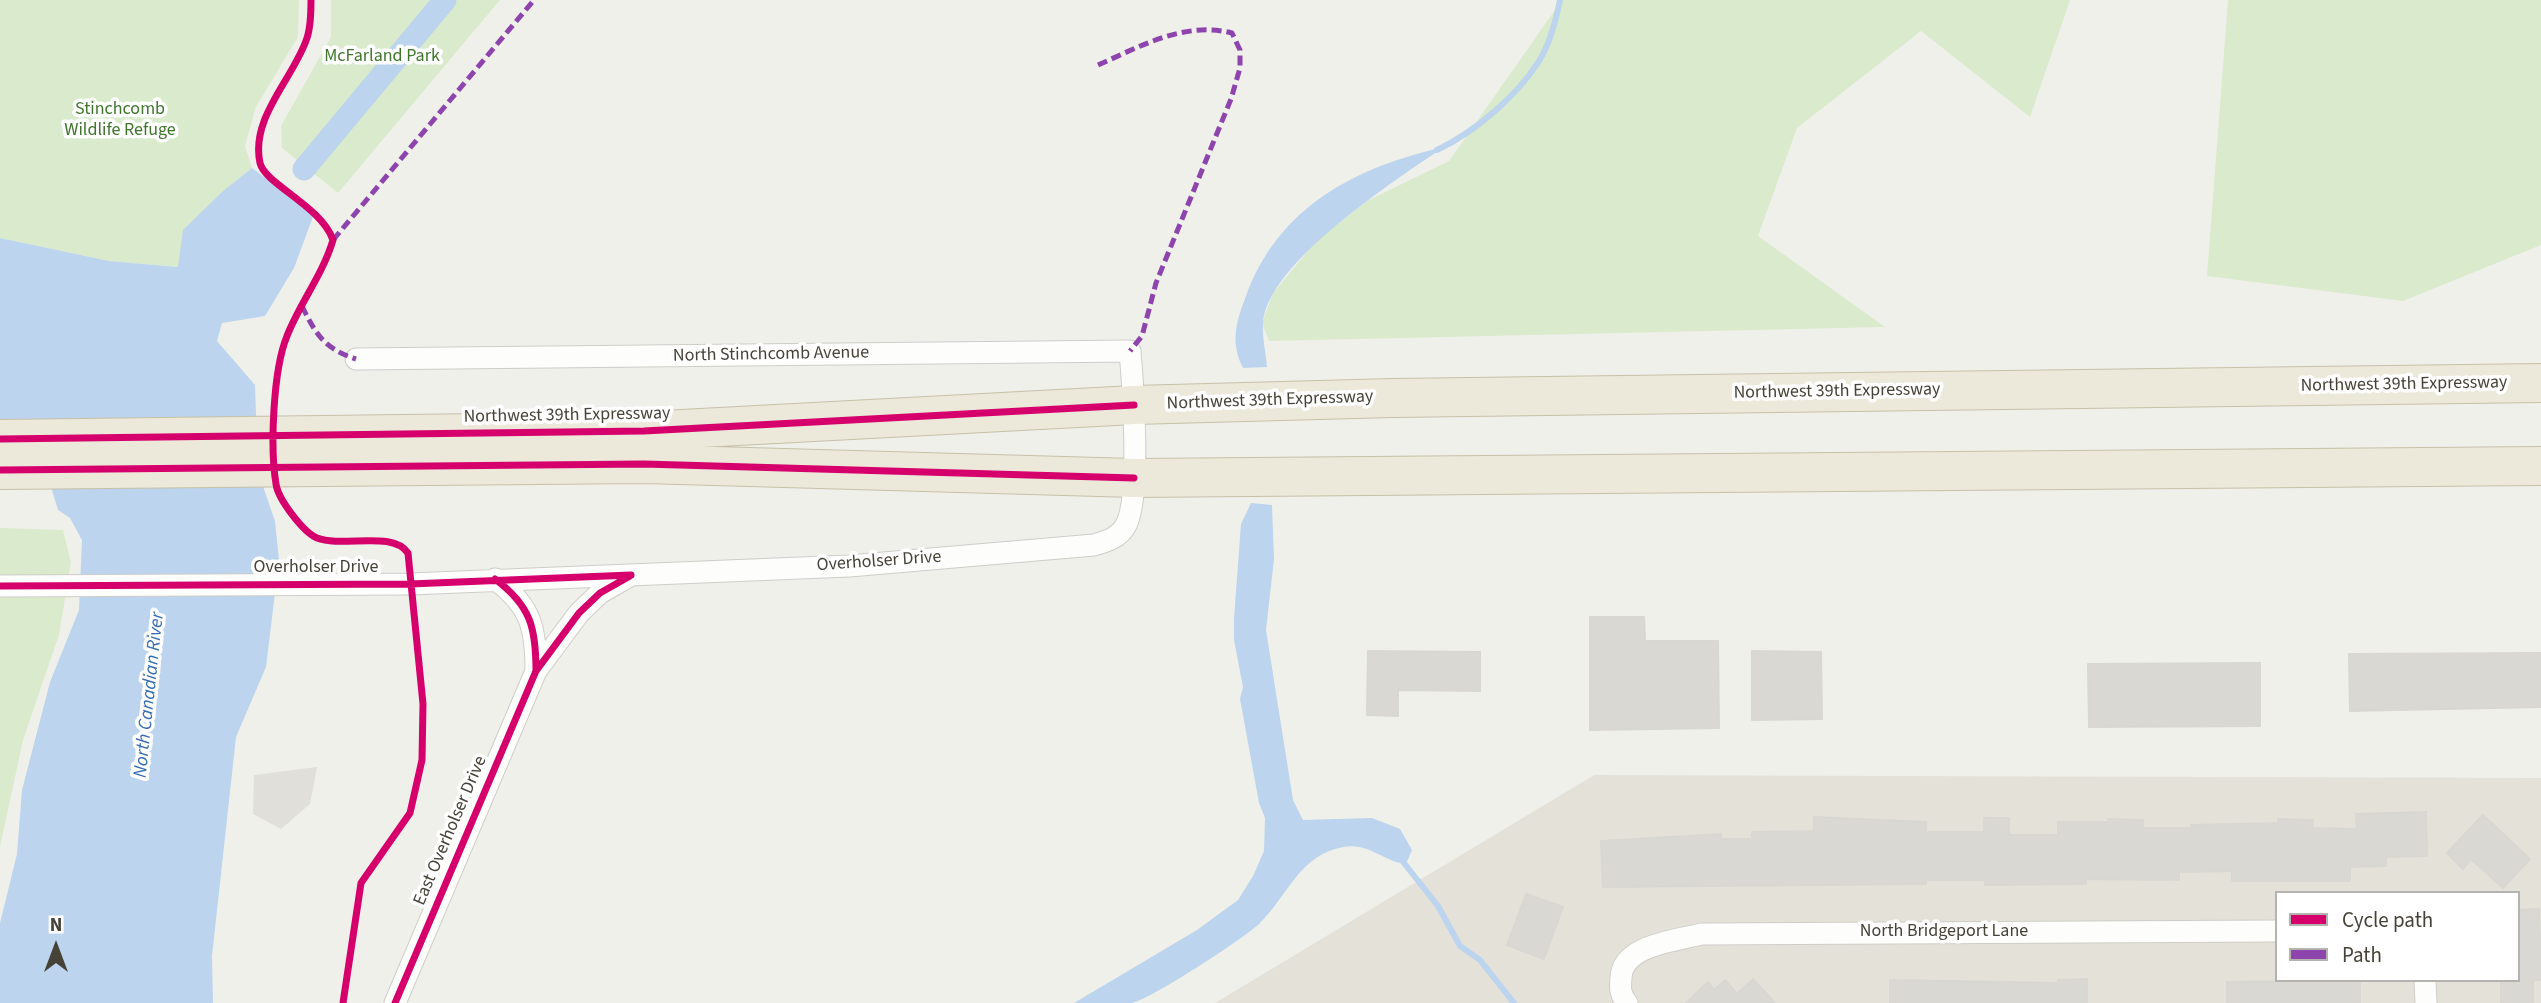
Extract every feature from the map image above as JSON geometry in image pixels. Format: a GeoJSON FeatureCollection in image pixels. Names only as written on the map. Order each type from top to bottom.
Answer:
{"type":"FeatureCollection","features":[{"type":"Feature","properties":{"kind":"highway","name":"Northwest 39th Expressway"},"geometry":{"type":"LineString","coordinates":[[0,470],[1134,405],[1483,396],[2541,383]]}},
{"type":"Feature","properties":{"kind":"highway","name":"Northwest 39th Expressway"},"geometry":{"type":"LineString","coordinates":[[0,439],[1134,478],[2541,466]]}},
{"type":"Feature","properties":{"kind":"street","name":"North Stinchcomb Avenue"},"geometry":{"type":"LineString","coordinates":[[356,359],[1130,351],[1134,405]]}},
{"type":"Feature","properties":{"kind":"street","name":"Overholser Drive"},"geometry":{"type":"LineString","coordinates":[[0,586],[410,584],[849,566],[1094,545],[1114,538],[1127,524],[1134,478],[1134,405]]}},
{"type":"Feature","properties":{"kind":"street","name":"East Overholser Drive"},"geometry":{"type":"LineString","coordinates":[[395,1003],[536,671],[579,613],[600,593],[631,575]]}},
{"type":"Feature","properties":{"kind":"street","name":"East Overholser Drive"},"geometry":{"type":"LineString","coordinates":[[495,579],[515,594],[530,620],[536,639],[536,671]]}},
{"type":"Feature","properties":{"kind":"street","name":"North Bridgeport Lane"},"geometry":{"type":"LineString","coordinates":[[1627,1003],[1620,994],[1621,969],[1633,953],[1701,934],[2275,930]]}},
{"type":"Feature","properties":{"kind":"street"},"geometry":{"type":"LineString","coordinates":[[2426,982],[2426,1003]]}},
{"type":"Feature","properties":{"kind":"shaded area"},"geometry":{"type":"Polygon","coordinates":[[[317,767],[310,804],[281,829],[253,814],[254,775],[317,767]]]}},
{"type":"Feature","properties":{"kind":"shaded area"},"geometry":{"type":"Polygon","coordinates":[[[1594,775],[2541,778],[2541,1003],[1215,1003],[1594,775]]]}},
{"type":"Feature","properties":{"kind":"green space","name":"Stinchcomb Wildlife Refuge"},"geometry":{"type":"Polygon","coordinates":[[[0,0],[299,0],[298,37],[256,107],[245,146],[252,168],[223,191],[184,230],[179,267],[109,261],[0,238],[0,0]]]}},
{"type":"Feature","properties":{"kind":"green space","name":"McFarland Park"},"geometry":{"type":"Polygon","coordinates":[[[331,0],[500,0],[338,193],[282,148],[281,126],[331,37],[331,0]]]}},
{"type":"Feature","properties":{"kind":"green space"},"geometry":{"type":"Polygon","coordinates":[[[1562,0],[2070,0],[2030,117],[1921,31],[1797,128],[1758,236],[1885,327],[1269,341],[1262,323],[1273,293],[1318,239],[1367,201],[1449,161],[1562,0]]]}},
{"type":"Feature","properties":{"kind":"green space"},"geometry":{"type":"Polygon","coordinates":[[[2228,0],[2541,0],[2541,245],[2403,301],[2207,276],[2228,0]]]}},
{"type":"Feature","properties":{"kind":"green space"},"geometry":{"type":"Polygon","coordinates":[[[0,528],[63,530],[71,562],[59,635],[23,740],[0,847],[0,528]]]}},
{"type":"Feature","properties":{"kind":"water"},"geometry":{"type":"Polygon","coordinates":[[[1444,147],[1366,201],[1309,250],[1286,275],[1270,300],[1263,324],[1267,367],[1243,368],[1236,341],[1239,315],[1260,265],[1278,238],[1324,195],[1351,179],[1412,155],[1444,147]]]}},
{"type":"Feature","properties":{"kind":"water","name":"North Canadian River"},"geometry":{"type":"Polygon","coordinates":[[[252,168],[314,214],[294,268],[265,316],[222,323],[217,341],[255,385],[258,472],[275,521],[279,560],[266,667],[236,737],[212,956],[213,1003],[0,1003],[0,923],[17,854],[22,790],[50,682],[79,610],[82,540],[70,518],[58,510],[51,487],[0,458],[0,238],[109,261],[178,267],[183,230],[223,191],[252,168]]]}},
{"type":"Feature","properties":{"kind":"water"},"geometry":{"type":"Polygon","coordinates":[[[1251,503],[1272,505],[1274,559],[1266,630],[1293,800],[1303,820],[1372,818],[1400,829],[1412,850],[1406,864],[1360,847],[1343,847],[1328,851],[1305,867],[1259,924],[1176,980],[1132,1003],[1074,1003],[1197,930],[1238,900],[1264,851],[1265,818],[1259,803],[1240,699],[1243,687],[1234,640],[1241,524],[1251,503]]]}},
{"type":"Feature","properties":{"kind":"building"},"geometry":{"type":"Polygon","coordinates":[[[1590,617],[1644,617],[1645,641],[1718,641],[1719,728],[1590,730],[1590,617]]]}},
{"type":"Feature","properties":{"kind":"building"},"geometry":{"type":"Polygon","coordinates":[[[1368,651],[1480,652],[1480,691],[1398,690],[1398,716],[1367,715],[1368,651]]]}},
{"type":"Feature","properties":{"kind":"building"},"geometry":{"type":"Polygon","coordinates":[[[1752,651],[1821,652],[1822,719],[1752,720],[1752,651]]]}},
{"type":"Feature","properties":{"kind":"building"},"geometry":{"type":"Polygon","coordinates":[[[2541,653],[2541,707],[2350,711],[2349,654],[2541,653]]]}},
{"type":"Feature","properties":{"kind":"building"},"geometry":{"type":"Polygon","coordinates":[[[2260,663],[2260,726],[2089,727],[2088,664],[2260,663]]]}},
{"type":"Feature","properties":{"kind":"building"},"geometry":{"type":"Polygon","coordinates":[[[2426,812],[2427,856],[2386,857],[2386,866],[2350,867],[2350,881],[2232,881],[2232,871],[2179,872],[2179,880],[2086,879],[2086,884],[1985,885],[1985,880],[1926,880],[1926,884],[1603,887],[1601,841],[1721,834],[1721,839],[1752,839],[1752,832],[1814,831],[1814,817],[1926,822],[1926,832],[1984,832],[1984,818],[2009,818],[2009,835],[2058,835],[2058,822],[2143,820],[2143,828],[2192,828],[2191,825],[2278,823],[2278,819],[2313,820],[2312,828],[2357,829],[2356,814],[2426,812]]]}},
{"type":"Feature","properties":{"kind":"building"},"geometry":{"type":"Polygon","coordinates":[[[2483,815],[2530,859],[2503,888],[2471,859],[2463,869],[2447,853],[2483,815]]]}},
{"type":"Feature","properties":{"kind":"building"},"geometry":{"type":"Polygon","coordinates":[[[1526,894],[1563,907],[1544,959],[1507,945],[1526,894]]]}},
{"type":"Feature","properties":{"kind":"building"},"geometry":{"type":"Polygon","coordinates":[[[2539,909],[2541,980],[2533,980],[2533,1003],[2501,1003],[2501,982],[2520,982],[2520,910],[2539,909]]]}},
{"type":"Feature","properties":{"kind":"building"},"geometry":{"type":"Polygon","coordinates":[[[1753,979],[1775,1003],[1686,1003],[1708,982],[1714,990],[1725,980],[1737,994],[1753,979]]]}},
{"type":"Feature","properties":{"kind":"building"},"geometry":{"type":"Polygon","coordinates":[[[2087,979],[2087,1003],[1890,1003],[1890,980],[2058,983],[2058,980],[2087,979]]]}},
{"type":"Feature","properties":{"kind":"building"},"geometry":{"type":"Polygon","coordinates":[[[2227,982],[2360,982],[2360,1003],[2227,1003],[2227,982]]]}},
{"type":"Feature","properties":{"kind":"waterway"},"geometry":{"type":"LineString","coordinates":[[304,169],[445,0]]}},
{"type":"Feature","properties":{"kind":"waterway"},"geometry":{"type":"LineString","coordinates":[[1437,150],[1494,112],[1530,74],[1546,47],[1560,0]]}},
{"type":"Feature","properties":{"kind":"waterway"},"geometry":{"type":"LineString","coordinates":[[1400,858],[1438,906],[1460,946],[1480,960],[1514,1003]]}},
{"type":"Feature","properties":{"kind":"marked path"},"geometry":{"type":"LineString","coordinates":[[333,240],[534,0]]}},
{"type":"Feature","properties":{"kind":"marked path"},"geometry":{"type":"LineString","coordinates":[[1098,65],[1147,43],[1197,30],[1232,33],[1240,50],[1240,68],[1231,99],[1156,283],[1142,336],[1130,351]]}},
{"type":"Feature","properties":{"kind":"marked path"},"geometry":{"type":"LineString","coordinates":[[302,306],[323,340],[336,351],[356,359]]}},
{"type":"Feature","properties":{"kind":"cycle path"},"geometry":{"type":"LineString","coordinates":[[311,0],[307,38],[267,114],[259,146],[260,163],[264,171],[306,206],[327,228],[333,240],[292,324],[282,351],[274,409],[276,484],[281,498],[311,535],[328,541],[391,542],[408,553],[423,704],[422,760],[410,813],[361,883],[343,1003]]}},
{"type":"Feature","properties":{"kind":"cycle path"},"geometry":{"type":"LineString","coordinates":[[0,439],[644,431],[1134,405]]}},
{"type":"Feature","properties":{"kind":"cycle path"},"geometry":{"type":"LineString","coordinates":[[0,470],[644,464],[1134,478]]}},
{"type":"Feature","properties":{"kind":"cycle path"},"geometry":{"type":"LineString","coordinates":[[0,586],[410,584],[631,575]]}},
{"type":"Feature","properties":{"kind":"cycle path"},"geometry":{"type":"LineString","coordinates":[[395,1003],[536,671],[579,613],[600,593],[630,576]]}},
{"type":"Feature","properties":{"kind":"cycle path"},"geometry":{"type":"LineString","coordinates":[[495,579],[517,599],[529,619],[535,642],[536,671]]}}]}
